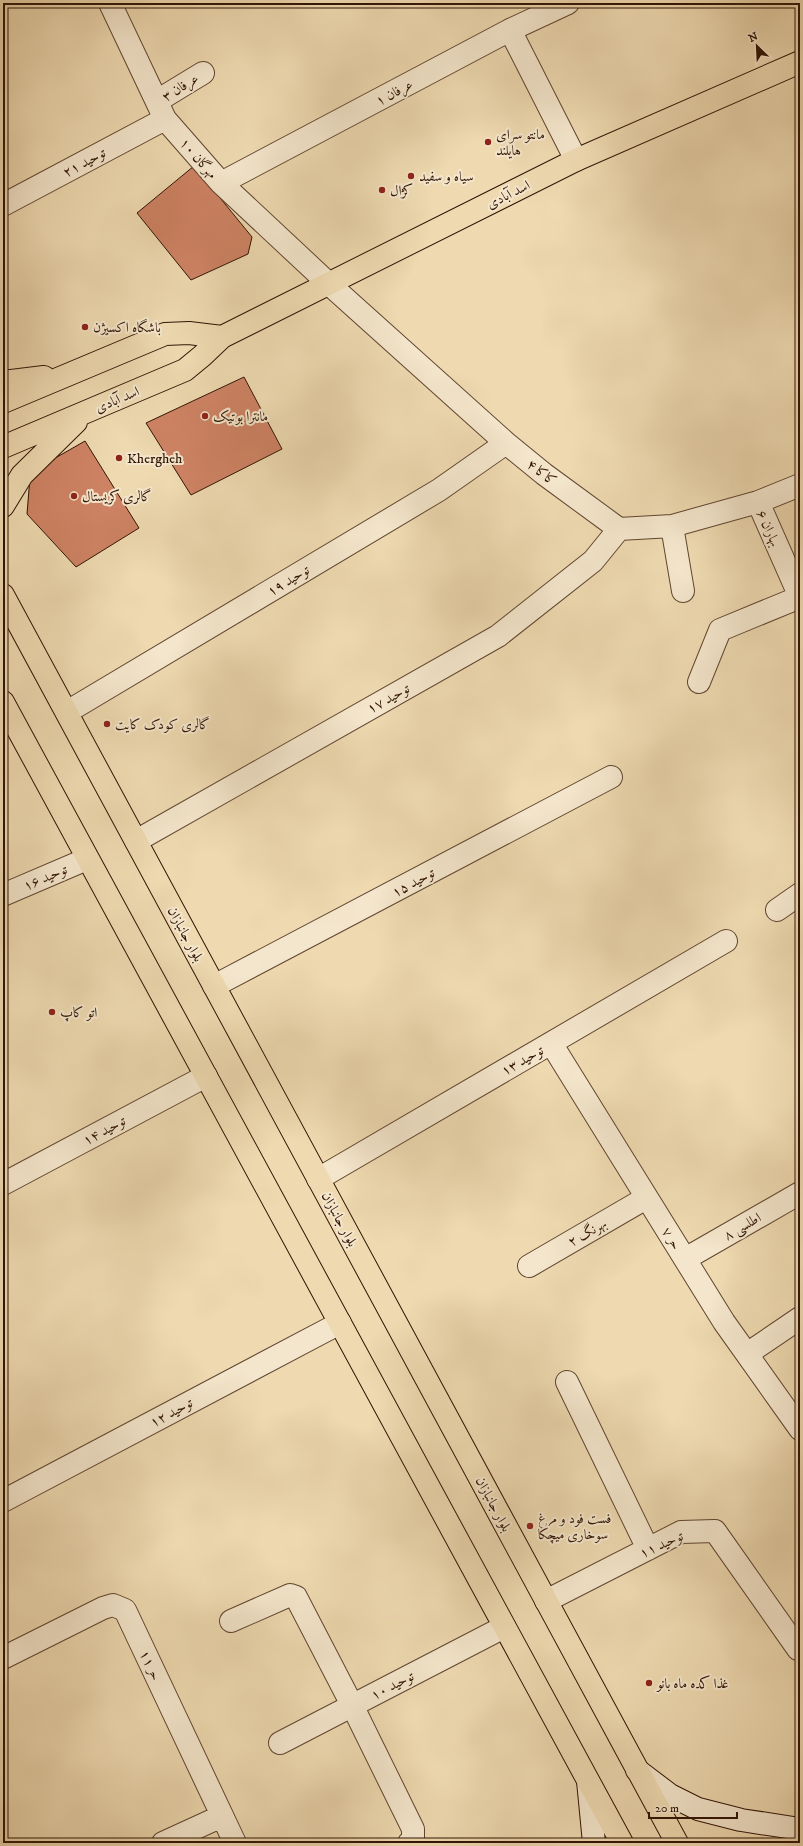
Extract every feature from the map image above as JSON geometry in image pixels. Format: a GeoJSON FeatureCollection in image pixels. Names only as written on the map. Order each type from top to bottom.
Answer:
{"type":"FeatureCollection","features":[{"type":"Feature","properties":{"kind":"main road","name":"اسد آبادی"},"geometry":{"type":"LineString","coordinates":[[3,447],[185,370],[222,337],[576,160],[800,62]]}},
{"type":"Feature","properties":{"kind":"main road"},"geometry":{"type":"LineString","coordinates":[[3,402],[165,334],[189,333],[222,337]]}},
{"type":"Feature","properties":{"kind":"main road"},"geometry":{"type":"LineString","coordinates":[[3,382],[71,373]]}},
{"type":"Feature","properties":{"kind":"main road"},"geometry":{"type":"LineString","coordinates":[[3,506],[22,475],[87,411]]}},
{"type":"Feature","properties":{"kind":"main road","name":"بلوار جانبازان"},"geometry":{"type":"LineString","coordinates":[[3,595],[677,1843]]}},
{"type":"Feature","properties":{"kind":"main road"},"geometry":{"type":"LineString","coordinates":[[3,703],[622,1843]]}},
{"type":"Feature","properties":{"kind":"street","name":"مهرگان ۱۰"},"geometry":{"type":"LineString","coordinates":[[110,3],[161,110],[221,183],[329,284]]}},
{"type":"Feature","properties":{"kind":"street","name":"عرفان ۱"},"geometry":{"type":"LineString","coordinates":[[221,183],[510,30],[568,3]]}},
{"type":"Feature","properties":{"kind":"street"},"geometry":{"type":"LineString","coordinates":[[510,30],[576,160]]}},
{"type":"Feature","properties":{"kind":"street","name":"عرفان ۳"},"geometry":{"type":"LineString","coordinates":[[161,110],[203,72]]}},
{"type":"Feature","properties":{"kind":"street","name":"توحید ۲۱"},"geometry":{"type":"LineString","coordinates":[[3,205],[161,110]]}},
{"type":"Feature","properties":{"kind":"street","name":"کاکا ۴"},"geometry":{"type":"LineString","coordinates":[[329,284],[506,443],[544,474],[619,529]]}},
{"type":"Feature","properties":{"kind":"street","name":"توحید ۱۹"},"geometry":{"type":"LineString","coordinates":[[67,712],[439,490],[506,443]]}},
{"type":"Feature","properties":{"kind":"street"},"geometry":{"type":"LineString","coordinates":[[619,529],[672,526],[758,502],[800,485]]}},
{"type":"Feature","properties":{"kind":"street","name":"بهاران ۶"},"geometry":{"type":"LineString","coordinates":[[758,502],[800,597]]}},
{"type":"Feature","properties":{"kind":"street"},"geometry":{"type":"LineString","coordinates":[[672,526],[683,591]]}},
{"type":"Feature","properties":{"kind":"street","name":"توحید ۱۷"},"geometry":{"type":"LineString","coordinates":[[136,841],[498,636],[593,561],[619,529]]}},
{"type":"Feature","properties":{"kind":"street"},"geometry":{"type":"LineString","coordinates":[[699,682],[720,630],[800,597]]}},
{"type":"Feature","properties":{"kind":"street","name":"توحید ۱۵"},"geometry":{"type":"LineString","coordinates":[[214,986],[611,777]]}},
{"type":"Feature","properties":{"kind":"street","name":"توحید ۱۶"},"geometry":{"type":"LineString","coordinates":[[3,895],[87,859]]}},
{"type":"Feature","properties":{"kind":"street"},"geometry":{"type":"LineString","coordinates":[[777,910],[800,894]]}},
{"type":"Feature","properties":{"kind":"street","name":"توحید ۱۳"},"geometry":{"type":"LineString","coordinates":[[318,1178],[726,941]]}},
{"type":"Feature","properties":{"kind":"street","name":"حر ۷"},"geometry":{"type":"LineString","coordinates":[[551,1043],[724,1322],[800,1429]]}},
{"type":"Feature","properties":{"kind":"street","name":"توحید ۱۴"},"geometry":{"type":"LineString","coordinates":[[3,1184],[206,1076]]}},
{"type":"Feature","properties":{"kind":"street","name":"اطلسی ۸"},"geometry":{"type":"LineString","coordinates":[[685,1259],[800,1193]]}},
{"type":"Feature","properties":{"kind":"street","name":"بهرنگ ۲"},"geometry":{"type":"LineString","coordinates":[[529,1266],[646,1198]]}},
{"type":"Feature","properties":{"kind":"street"},"geometry":{"type":"LineString","coordinates":[[746,1354],[800,1318]]}},
{"type":"Feature","properties":{"kind":"street","name":"توحید ۱۲"},"geometry":{"type":"LineString","coordinates":[[3,1501],[340,1323]]}},
{"type":"Feature","properties":{"kind":"street"},"geometry":{"type":"LineString","coordinates":[[567,1382],[648,1549]]}},
{"type":"Feature","properties":{"kind":"street","name":"توحید ۱۱"},"geometry":{"type":"LineString","coordinates":[[546,1601],[681,1532],[715,1531],[798,1649]]}},
{"type":"Feature","properties":{"kind":"street"},"geometry":{"type":"LineString","coordinates":[[231,1622],[290,1595],[296,1597],[352,1705],[413,1829],[414,1841],[409,1843]]}},
{"type":"Feature","properties":{"kind":"street","name":"حر ۱۱"},"geometry":{"type":"LineString","coordinates":[[3,1658],[103,1608],[113,1605],[125,1610],[235,1843]]}},
{"type":"Feature","properties":{"kind":"street","name":"توحید ۱۰"},"geometry":{"type":"LineString","coordinates":[[280,1743],[504,1627]]}},
{"type":"Feature","properties":{"kind":"street"},"geometry":{"type":"LineString","coordinates":[[637,1770],[670,1795],[698,1809],[741,1820],[800,1829]]}},
{"type":"Feature","properties":{"kind":"street"},"geometry":{"type":"LineString","coordinates":[[588,1781],[594,1843]]}},
{"type":"Feature","properties":{"kind":"street"},"geometry":{"type":"LineString","coordinates":[[163,1843],[222,1816]]}},
{"type":"Feature","properties":{"kind":"building"},"geometry":{"type":"Polygon","coordinates":[[[194,166],[252,237],[248,254],[191,280],[137,213],[194,166]]]}},
{"type":"Feature","properties":{"kind":"building"},"geometry":{"type":"Polygon","coordinates":[[[244,377],[282,449],[191,495],[146,423],[244,377]]]}},
{"type":"Feature","properties":{"kind":"building","name":"گالری کریستال"},"geometry":{"type":"Polygon","coordinates":[[[85,441],[139,528],[76,567],[27,514],[31,465],[57,457],[85,441]]]}},
{"type":"Feature","properties":{"kind":"place","name":"مانتو سرای هایلند"},"geometry":{"type":"Point","coordinates":[488,142]}},
{"type":"Feature","properties":{"kind":"place","name":"سیاه و سفید"},"geometry":{"type":"Point","coordinates":[411,176]}},
{"type":"Feature","properties":{"kind":"place","name":"کژال"},"geometry":{"type":"Point","coordinates":[382,190]}},
{"type":"Feature","properties":{"kind":"place","name":"باشگاه اکسیژن"},"geometry":{"type":"Point","coordinates":[85,327]}},
{"type":"Feature","properties":{"kind":"place","name":"مانترا بوتیک"},"geometry":{"type":"Point","coordinates":[205,416]}},
{"type":"Feature","properties":{"kind":"place","name":"Khergheh"},"geometry":{"type":"Point","coordinates":[119,458]}},
{"type":"Feature","properties":{"kind":"place","name":"گالری کریستال"},"geometry":{"type":"Point","coordinates":[74,496]}},
{"type":"Feature","properties":{"kind":"place","name":"گالری کودک کایت"},"geometry":{"type":"Point","coordinates":[107,724]}},
{"type":"Feature","properties":{"kind":"place","name":"اتو کاپ"},"geometry":{"type":"Point","coordinates":[52,1012]}},
{"type":"Feature","properties":{"kind":"place","name":"فست فود و مرغ سوخاری میچکا"},"geometry":{"type":"Point","coordinates":[530,1526]}},
{"type":"Feature","properties":{"kind":"place","name":"غذا کده ماه بانو"},"geometry":{"type":"Point","coordinates":[649,1683]}}]}
